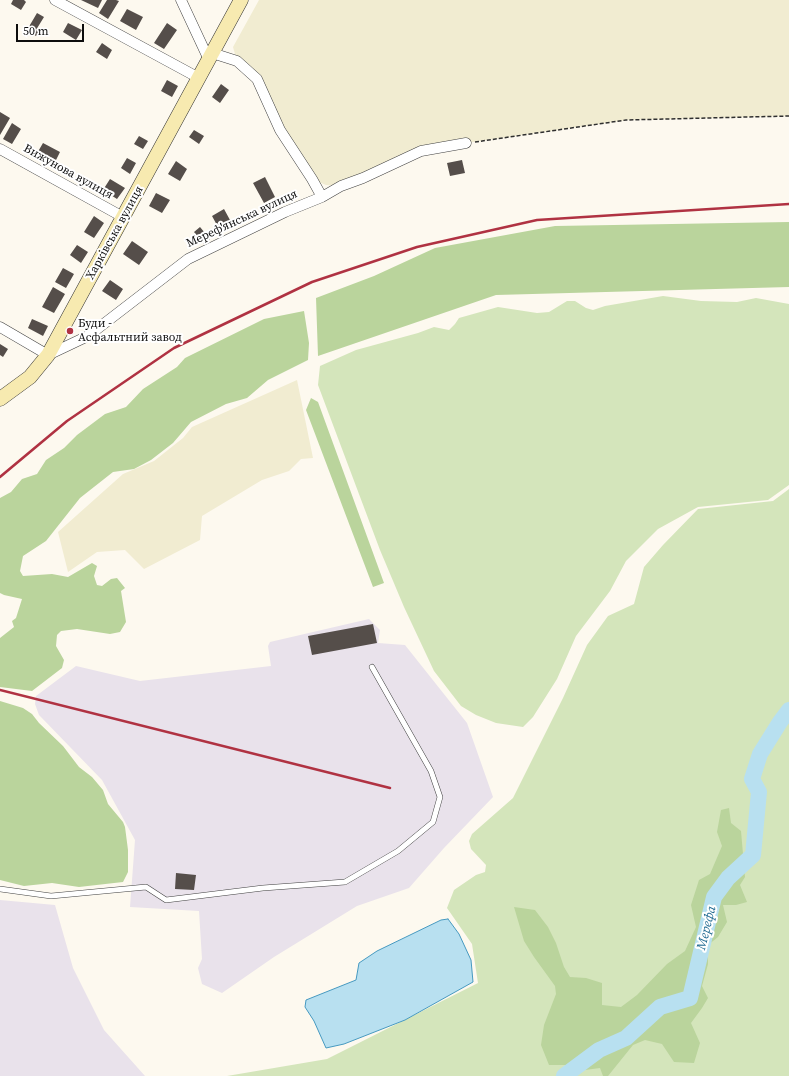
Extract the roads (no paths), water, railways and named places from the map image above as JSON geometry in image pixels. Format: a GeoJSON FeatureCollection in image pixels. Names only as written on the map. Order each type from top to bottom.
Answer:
{"type":"FeatureCollection","features":[{"type":"Feature","properties":{"kind":"street"},"geometry":{"type":"LineString","coordinates":[[55,0],[199,78]]}},
{"type":"Feature","properties":{"kind":"street"},"geometry":{"type":"LineString","coordinates":[[181,0],[211,56],[237,60],[257,79],[280,130],[322,197]]}},
{"type":"Feature","properties":{"kind":"street","name":"Харківська вулиця"},"geometry":{"type":"LineString","coordinates":[[0,399],[30,377],[48,355],[241,0]]}},
{"type":"Feature","properties":{"kind":"street","name":"Мереф'янська вулиця"},"geometry":{"type":"LineString","coordinates":[[48,355],[88,336],[188,259],[285,212],[322,197],[341,186],[363,178],[421,151],[466,143]]}},
{"type":"Feature","properties":{"kind":"street","name":"Вижунова вулиця"},"geometry":{"type":"LineString","coordinates":[[0,149],[123,217]]}},
{"type":"Feature","properties":{"kind":"street"},"geometry":{"type":"LineString","coordinates":[[0,327],[48,355]]}},
{"type":"Feature","properties":{"kind":"lane"},"geometry":{"type":"LineString","coordinates":[[0,889],[50,896],[146,887],[166,900],[263,888],[345,882],[398,851],[433,822],[440,797],[431,771],[372,666]]}},
{"type":"Feature","properties":{"kind":"water"},"geometry":{"type":"Polygon","coordinates":[[[448,919],[459,934],[471,960],[473,982],[405,1020],[344,1044],[326,1048],[314,1021],[305,1007],[306,1000],[356,980],[359,963],[377,951],[441,920],[448,919]]]}},
{"type":"Feature","properties":{"kind":"waterway","name":"Мерефа"},"geometry":{"type":"LineString","coordinates":[[564,1076],[599,1050],[626,1038],[660,1007],[690,998],[714,897],[728,878],[753,855],[759,792],[752,779],[760,754],[789,710]]}},
{"type":"Feature","properties":{"kind":"railway"},"geometry":{"type":"LineString","coordinates":[[0,477],[67,421],[174,348],[312,282],[417,247],[537,220],[789,204]]}},
{"type":"Feature","properties":{"kind":"railway"},"geometry":{"type":"LineString","coordinates":[[0,690],[390,788]]}},
{"type":"Feature","properties":{"kind":"place","name":"Буди - Асфальтний завод"},"geometry":{"type":"Point","coordinates":[70,331]}}]}
